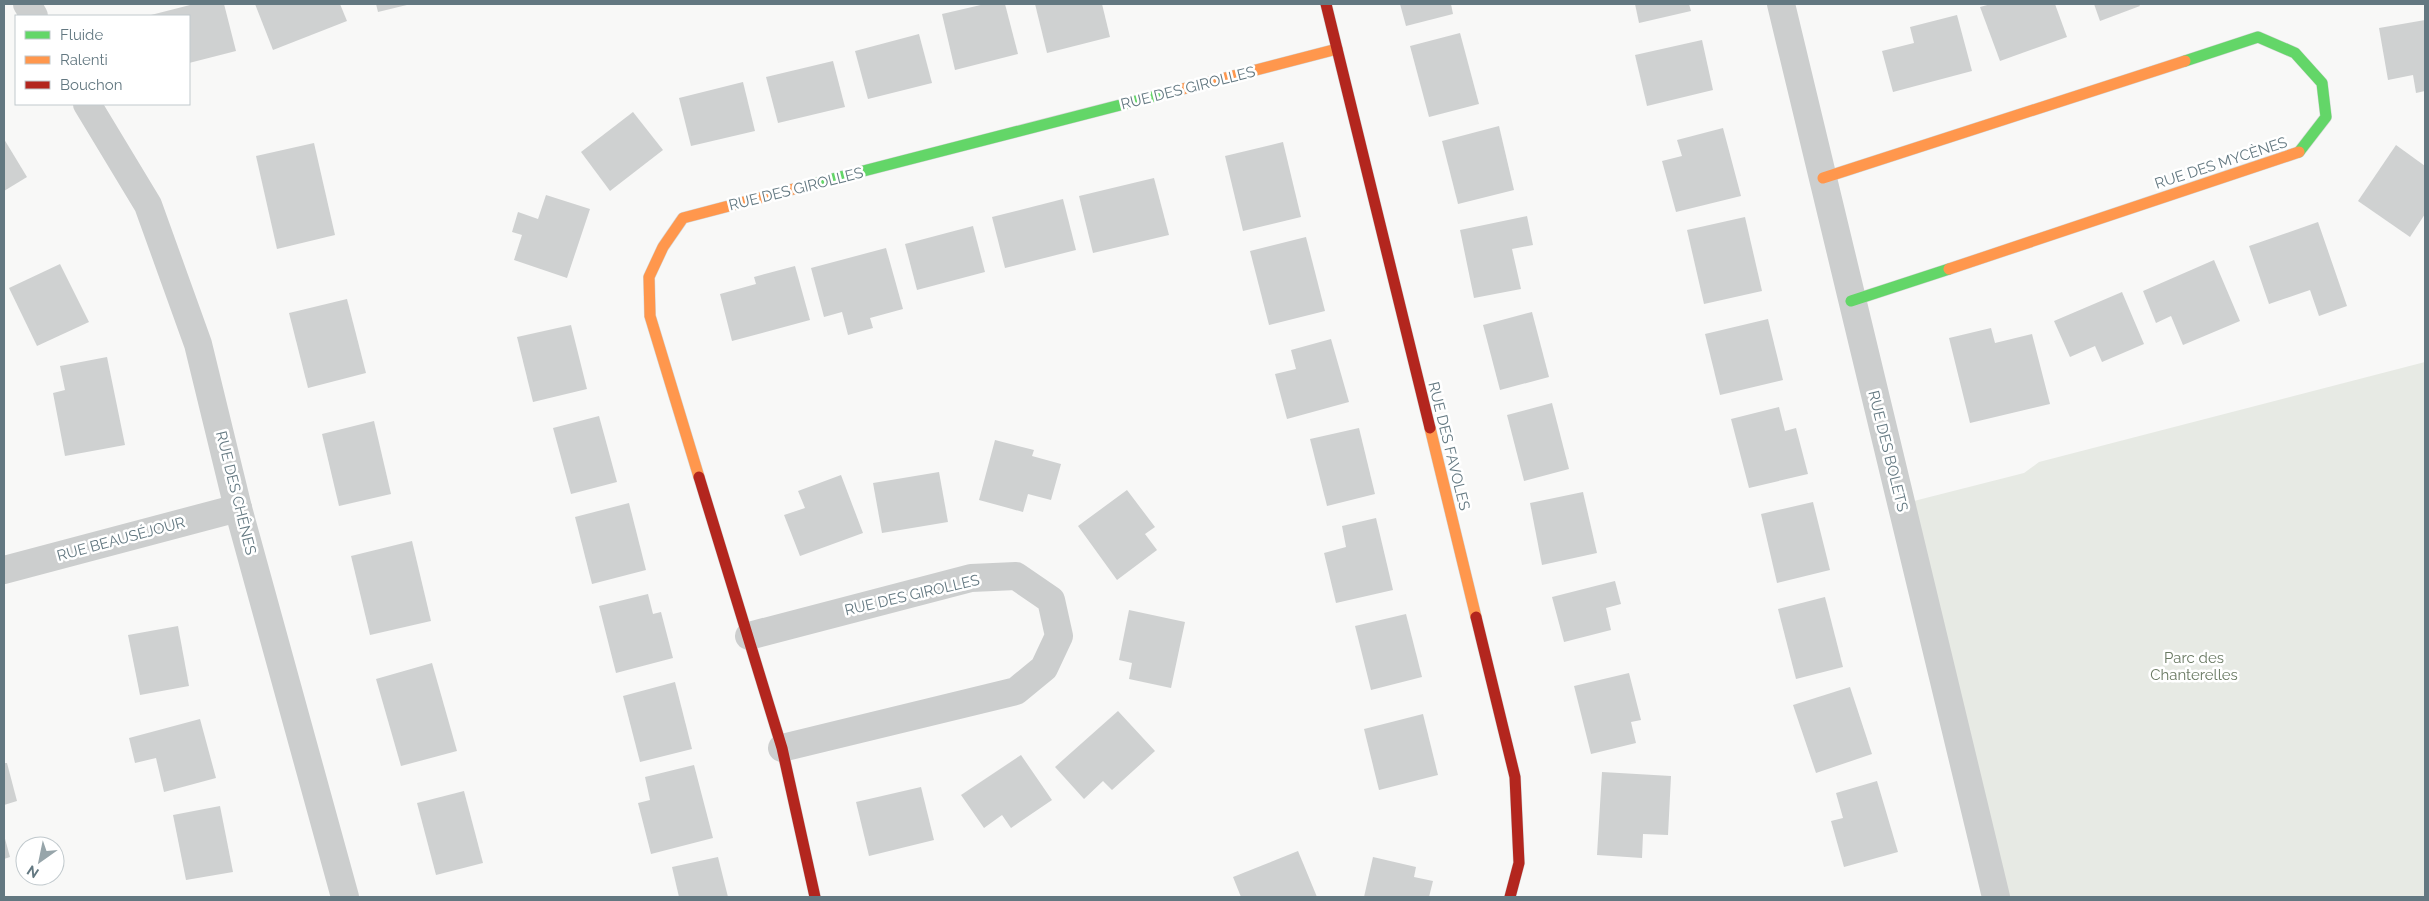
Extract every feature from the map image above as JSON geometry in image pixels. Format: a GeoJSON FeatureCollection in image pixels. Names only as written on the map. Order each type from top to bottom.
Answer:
{"type":"FeatureCollection","features":[{"type":"Feature","properties":{"kind":"street"},"geometry":{"type":"LineString","coordinates":[[27,4],[33,15]]}},
{"type":"Feature","properties":{"kind":"street","name":"RUE DES FAVOLES"},"geometry":{"type":"LineString","coordinates":[[1326,4],[1515,777],[1519,863],[1510,897]]}},
{"type":"Feature","properties":{"kind":"street","name":"RUE DES BOLETS"},"geometry":{"type":"LineString","coordinates":[[1781,4],[1996,897]]}},
{"type":"Feature","properties":{"kind":"street","name":"RUE DES MYCÈNES"},"geometry":{"type":"LineString","coordinates":[[1824,178],[2258,36],[2295,53],[2322,83],[2326,117],[2300,152],[1852,302]]}},
{"type":"Feature","properties":{"kind":"street","name":"RUE DES GIROLLES"},"geometry":{"type":"LineString","coordinates":[[815,897],[782,748],[650,316],[649,277],[663,247],[683,218],[1337,49]]}},
{"type":"Feature","properties":{"kind":"street","name":"RUE DES CHÊNES"},"geometry":{"type":"LineString","coordinates":[[88,105],[148,205],[198,344],[238,508],[345,897]]}},
{"type":"Feature","properties":{"kind":"street","name":"RUE BEAUSÉJOUR"},"geometry":{"type":"LineString","coordinates":[[4,570],[238,508]]}},
{"type":"Feature","properties":{"kind":"street","name":"RUE DES GIROLLES"},"geometry":{"type":"LineString","coordinates":[[749,636],[971,578],[1016,576],[1051,600],[1060,636],[1044,668],[1016,691],[782,748]]}},
{"type":"Feature","properties":{"kind":"green space","name":"Parc des Chanterelles"},"geometry":{"type":"Polygon","coordinates":[[[2425,362],[2425,897],[1994,897],[1906,503],[2024,473],[2039,462],[2425,362]]]}},
{"type":"Feature","properties":{"kind":"building"},"geometry":{"type":"Polygon","coordinates":[[[194,4],[224,4],[236,51],[190,63],[190,15],[151,15],[194,4]]]}},
{"type":"Feature","properties":{"kind":"building"},"geometry":{"type":"Polygon","coordinates":[[[255,4],[340,4],[347,21],[273,50],[255,4]]]}},
{"type":"Feature","properties":{"kind":"building"},"geometry":{"type":"Polygon","coordinates":[[[376,4],[411,4],[378,12],[376,4]]]}},
{"type":"Feature","properties":{"kind":"building"},"geometry":{"type":"Polygon","coordinates":[[[985,4],[1005,4],[1018,54],[955,70],[942,14],[985,4]]]}},
{"type":"Feature","properties":{"kind":"building"},"geometry":{"type":"Polygon","coordinates":[[[1035,4],[1102,4],[1110,37],[1047,53],[1035,4]]]}},
{"type":"Feature","properties":{"kind":"building"},"geometry":{"type":"Polygon","coordinates":[[[1400,4],[1451,4],[1453,14],[1406,26],[1400,4]]]}},
{"type":"Feature","properties":{"kind":"building"},"geometry":{"type":"Polygon","coordinates":[[[1635,4],[1689,4],[1691,11],[1639,23],[1635,4]]]}},
{"type":"Feature","properties":{"kind":"building"},"geometry":{"type":"Polygon","coordinates":[[[1991,4],[2055,4],[2067,37],[2000,61],[1980,7],[1991,4]]]}},
{"type":"Feature","properties":{"kind":"building"},"geometry":{"type":"Polygon","coordinates":[[[2094,4],[2139,4],[2140,6],[2100,21],[2094,4]]]}},
{"type":"Feature","properties":{"kind":"building"},"geometry":{"type":"Polygon","coordinates":[[[1957,15],[1972,71],[1893,92],[1882,51],[1914,43],[1910,27],[1957,15]]]}},
{"type":"Feature","properties":{"kind":"building"},"geometry":{"type":"Polygon","coordinates":[[[2425,20],[2425,91],[2416,93],[2413,75],[2388,80],[2379,28],[2425,20]]]}},
{"type":"Feature","properties":{"kind":"building"},"geometry":{"type":"Polygon","coordinates":[[[1460,33],[1479,104],[1429,117],[1410,46],[1460,33]]]}},
{"type":"Feature","properties":{"kind":"building"},"geometry":{"type":"Polygon","coordinates":[[[919,34],[932,83],[868,99],[855,51],[919,34]]]}},
{"type":"Feature","properties":{"kind":"building"},"geometry":{"type":"Polygon","coordinates":[[[1702,40],[1713,90],[1647,106],[1635,55],[1702,40]]]}},
{"type":"Feature","properties":{"kind":"building"},"geometry":{"type":"Polygon","coordinates":[[[833,61],[845,107],[778,123],[766,77],[833,61]]]}},
{"type":"Feature","properties":{"kind":"building"},"geometry":{"type":"Polygon","coordinates":[[[743,82],[755,131],[691,146],[679,98],[743,82]]]}},
{"type":"Feature","properties":{"kind":"building"},"geometry":{"type":"Polygon","coordinates":[[[633,112],[663,150],[610,191],[581,152],[633,112]]]}},
{"type":"Feature","properties":{"kind":"building"},"geometry":{"type":"Polygon","coordinates":[[[1499,126],[1514,190],[1458,204],[1442,141],[1499,126]]]}},
{"type":"Feature","properties":{"kind":"building"},"geometry":{"type":"Polygon","coordinates":[[[1723,128],[1741,196],[1676,212],[1662,161],[1682,156],[1677,140],[1723,128]]]}},
{"type":"Feature","properties":{"kind":"building"},"geometry":{"type":"Polygon","coordinates":[[[4,139],[27,177],[4,191],[4,139]]]}},
{"type":"Feature","properties":{"kind":"building"},"geometry":{"type":"Polygon","coordinates":[[[1283,142],[1301,217],[1243,231],[1225,156],[1283,142]]]}},
{"type":"Feature","properties":{"kind":"building"},"geometry":{"type":"Polygon","coordinates":[[[314,143],[335,235],[277,249],[256,156],[314,143]]]}},
{"type":"Feature","properties":{"kind":"building"},"geometry":{"type":"Polygon","coordinates":[[[2396,145],[2425,166],[2425,214],[2410,237],[2358,201],[2396,145]]]}},
{"type":"Feature","properties":{"kind":"building"},"geometry":{"type":"Polygon","coordinates":[[[1154,178],[1169,235],[1093,253],[1079,196],[1154,178]]]}},
{"type":"Feature","properties":{"kind":"building"},"geometry":{"type":"Polygon","coordinates":[[[546,195],[590,209],[567,278],[514,260],[522,235],[512,232],[518,212],[538,219],[546,195]]]}},
{"type":"Feature","properties":{"kind":"building"},"geometry":{"type":"Polygon","coordinates":[[[1063,199],[1076,250],[1005,268],[992,217],[1063,199]]]}},
{"type":"Feature","properties":{"kind":"building"},"geometry":{"type":"Polygon","coordinates":[[[1527,216],[1533,245],[1512,249],[1521,289],[1474,298],[1460,230],[1527,216]]]}},
{"type":"Feature","properties":{"kind":"building"},"geometry":{"type":"Polygon","coordinates":[[[1745,217],[1762,291],[1704,304],[1687,230],[1745,217]]]}},
{"type":"Feature","properties":{"kind":"building"},"geometry":{"type":"Polygon","coordinates":[[[2318,222],[2347,306],[2319,316],[2310,290],[2269,304],[2249,246],[2318,222]]]}},
{"type":"Feature","properties":{"kind":"building"},"geometry":{"type":"Polygon","coordinates":[[[973,226],[985,272],[917,290],[905,244],[973,226]]]}},
{"type":"Feature","properties":{"kind":"building"},"geometry":{"type":"Polygon","coordinates":[[[1306,237],[1325,311],[1269,325],[1250,251],[1306,237]]]}},
{"type":"Feature","properties":{"kind":"building"},"geometry":{"type":"Polygon","coordinates":[[[886,248],[903,309],[870,318],[873,328],[848,335],[842,312],[824,317],[811,268],[886,248]]]}},
{"type":"Feature","properties":{"kind":"building"},"geometry":{"type":"Polygon","coordinates":[[[2214,260],[2240,321],[2183,345],[2171,316],[2156,323],[2143,291],[2214,260]]]}},
{"type":"Feature","properties":{"kind":"building"},"geometry":{"type":"Polygon","coordinates":[[[60,264],[89,322],[37,346],[9,288],[60,264]]]}},
{"type":"Feature","properties":{"kind":"building"},"geometry":{"type":"Polygon","coordinates":[[[795,266],[810,320],[732,341],[720,294],[756,284],[754,277],[795,266]]]}},
{"type":"Feature","properties":{"kind":"building"},"geometry":{"type":"Polygon","coordinates":[[[2122,292],[2144,344],[2102,362],[2095,346],[2070,357],[2054,321],[2122,292]]]}},
{"type":"Feature","properties":{"kind":"building"},"geometry":{"type":"Polygon","coordinates":[[[347,299],[366,373],[308,388],[289,313],[347,299]]]}},
{"type":"Feature","properties":{"kind":"building"},"geometry":{"type":"Polygon","coordinates":[[[1532,312],[1549,377],[1500,390],[1483,325],[1532,312]]]}},
{"type":"Feature","properties":{"kind":"building"},"geometry":{"type":"Polygon","coordinates":[[[1768,319],[1783,380],[1720,395],[1705,334],[1768,319]]]}},
{"type":"Feature","properties":{"kind":"building"},"geometry":{"type":"Polygon","coordinates":[[[571,325],[587,389],[533,402],[517,337],[571,325]]]}},
{"type":"Feature","properties":{"kind":"building"},"geometry":{"type":"Polygon","coordinates":[[[1991,328],[1995,343],[2032,334],[2050,404],[1970,423],[1949,338],[1991,328]]]}},
{"type":"Feature","properties":{"kind":"building"},"geometry":{"type":"Polygon","coordinates":[[[1331,339],[1349,402],[1287,419],[1275,374],[1296,369],[1291,350],[1331,339]]]}},
{"type":"Feature","properties":{"kind":"building"},"geometry":{"type":"Polygon","coordinates":[[[107,357],[125,445],[65,456],[53,393],[65,390],[60,366],[107,357]]]}},
{"type":"Feature","properties":{"kind":"building"},"geometry":{"type":"Polygon","coordinates":[[[1552,403],[1569,469],[1524,481],[1507,415],[1552,403]]]}},
{"type":"Feature","properties":{"kind":"building"},"geometry":{"type":"Polygon","coordinates":[[[1779,407],[1785,431],[1796,428],[1808,474],[1749,488],[1731,419],[1779,407]]]}},
{"type":"Feature","properties":{"kind":"building"},"geometry":{"type":"Polygon","coordinates":[[[599,416],[617,482],[571,494],[553,428],[599,416]]]}},
{"type":"Feature","properties":{"kind":"building"},"geometry":{"type":"Polygon","coordinates":[[[374,421],[391,494],[339,506],[322,434],[374,421]]]}},
{"type":"Feature","properties":{"kind":"building"},"geometry":{"type":"Polygon","coordinates":[[[1359,428],[1375,494],[1327,506],[1310,439],[1359,428]]]}},
{"type":"Feature","properties":{"kind":"building"},"geometry":{"type":"Polygon","coordinates":[[[995,440],[1034,450],[1032,456],[1061,464],[1051,500],[1028,494],[1023,512],[979,500],[995,440]]]}},
{"type":"Feature","properties":{"kind":"building"},"geometry":{"type":"Polygon","coordinates":[[[939,472],[948,522],[882,533],[873,483],[939,472]]]}},
{"type":"Feature","properties":{"kind":"building"},"geometry":{"type":"Polygon","coordinates":[[[841,475],[863,533],[800,556],[784,515],[805,508],[798,491],[841,475]]]}},
{"type":"Feature","properties":{"kind":"building"},"geometry":{"type":"Polygon","coordinates":[[[1127,490],[1155,527],[1145,534],[1157,550],[1117,580],[1078,526],[1127,490]]]}},
{"type":"Feature","properties":{"kind":"building"},"geometry":{"type":"Polygon","coordinates":[[[1583,492],[1597,553],[1542,565],[1530,503],[1583,492]]]}},
{"type":"Feature","properties":{"kind":"building"},"geometry":{"type":"Polygon","coordinates":[[[1813,502],[1830,570],[1777,583],[1761,514],[1813,502]]]}},
{"type":"Feature","properties":{"kind":"building"},"geometry":{"type":"Polygon","coordinates":[[[629,503],[646,570],[592,584],[575,517],[629,503]]]}},
{"type":"Feature","properties":{"kind":"building"},"geometry":{"type":"Polygon","coordinates":[[[1376,518],[1393,590],[1336,603],[1324,553],[1346,547],[1342,526],[1376,518]]]}},
{"type":"Feature","properties":{"kind":"building"},"geometry":{"type":"Polygon","coordinates":[[[412,541],[431,621],[370,635],[351,556],[412,541]]]}},
{"type":"Feature","properties":{"kind":"building"},"geometry":{"type":"Polygon","coordinates":[[[1615,581],[1621,604],[1606,608],[1611,630],[1564,642],[1552,597],[1615,581]]]}},
{"type":"Feature","properties":{"kind":"building"},"geometry":{"type":"Polygon","coordinates":[[[648,594],[653,614],[661,612],[673,658],[616,673],[599,606],[648,594]]]}},
{"type":"Feature","properties":{"kind":"building"},"geometry":{"type":"Polygon","coordinates":[[[1825,597],[1843,667],[1796,679],[1778,609],[1825,597]]]}},
{"type":"Feature","properties":{"kind":"building"},"geometry":{"type":"Polygon","coordinates":[[[1129,610],[1185,622],[1171,688],[1129,679],[1132,663],[1119,660],[1129,610]]]}},
{"type":"Feature","properties":{"kind":"building"},"geometry":{"type":"Polygon","coordinates":[[[1406,614],[1422,677],[1371,690],[1355,626],[1406,614]]]}},
{"type":"Feature","properties":{"kind":"building"},"geometry":{"type":"Polygon","coordinates":[[[178,626],[189,686],[140,695],[128,635],[178,626]]]}},
{"type":"Feature","properties":{"kind":"building"},"geometry":{"type":"Polygon","coordinates":[[[432,663],[457,751],[401,766],[376,679],[432,663]]]}},
{"type":"Feature","properties":{"kind":"building"},"geometry":{"type":"Polygon","coordinates":[[[1629,673],[1641,720],[1631,722],[1636,743],[1591,754],[1574,686],[1629,673]]]}},
{"type":"Feature","properties":{"kind":"building"},"geometry":{"type":"Polygon","coordinates":[[[675,682],[692,749],[640,762],[623,696],[675,682]]]}},
{"type":"Feature","properties":{"kind":"building"},"geometry":{"type":"Polygon","coordinates":[[[1850,687],[1872,754],[1816,773],[1793,705],[1850,687]]]}},
{"type":"Feature","properties":{"kind":"building"},"geometry":{"type":"Polygon","coordinates":[[[1118,711],[1155,751],[1112,790],[1103,781],[1084,799],[1055,767],[1118,711]]]}},
{"type":"Feature","properties":{"kind":"building"},"geometry":{"type":"Polygon","coordinates":[[[1423,714],[1438,775],[1379,790],[1364,729],[1423,714]]]}},
{"type":"Feature","properties":{"kind":"building"},"geometry":{"type":"Polygon","coordinates":[[[200,719],[216,778],[164,792],[156,758],[135,763],[129,738],[200,719]]]}},
{"type":"Feature","properties":{"kind":"building"},"geometry":{"type":"Polygon","coordinates":[[[1021,755],[1052,800],[1011,828],[1002,815],[984,828],[961,795],[1021,755]]]}},
{"type":"Feature","properties":{"kind":"building"},"geometry":{"type":"Polygon","coordinates":[[[4,763],[7,763],[17,801],[4,805],[4,763]]]}},
{"type":"Feature","properties":{"kind":"building"},"geometry":{"type":"Polygon","coordinates":[[[694,765],[713,838],[651,854],[638,803],[650,800],[645,777],[694,765]]]}},
{"type":"Feature","properties":{"kind":"building"},"geometry":{"type":"Polygon","coordinates":[[[1602,772],[1671,776],[1668,835],[1643,834],[1642,858],[1597,855],[1602,772]]]}},
{"type":"Feature","properties":{"kind":"building"},"geometry":{"type":"Polygon","coordinates":[[[1877,781],[1898,852],[1844,867],[1831,821],[1843,818],[1836,793],[1877,781]]]}},
{"type":"Feature","properties":{"kind":"building"},"geometry":{"type":"Polygon","coordinates":[[[921,787],[934,840],[869,856],[856,802],[921,787]]]}},
{"type":"Feature","properties":{"kind":"building"},"geometry":{"type":"Polygon","coordinates":[[[464,791],[483,863],[436,875],[417,803],[464,791]]]}},
{"type":"Feature","properties":{"kind":"building"},"geometry":{"type":"Polygon","coordinates":[[[220,806],[233,872],[186,880],[173,815],[220,806]]]}},
{"type":"Feature","properties":{"kind":"building"},"geometry":{"type":"Polygon","coordinates":[[[4,835],[10,857],[4,859],[4,835]]]}},
{"type":"Feature","properties":{"kind":"building"},"geometry":{"type":"Polygon","coordinates":[[[1298,851],[1317,897],[1241,897],[1233,877],[1298,851]]]}},
{"type":"Feature","properties":{"kind":"building"},"geometry":{"type":"Polygon","coordinates":[[[718,857],[728,897],[679,897],[672,867],[718,857]]]}},
{"type":"Feature","properties":{"kind":"building"},"geometry":{"type":"Polygon","coordinates":[[[1373,857],[1416,867],[1414,877],[1433,881],[1429,897],[1364,897],[1373,857]]]}},
{"type":"Feature","properties":{"kind":"traffic: fast"},"geometry":{"type":"LineString","coordinates":[[2185,61],[2258,37],[2295,53],[2322,83],[2326,117],[2299,152]]}},
{"type":"Feature","properties":{"kind":"traffic: fast"},"geometry":{"type":"LineString","coordinates":[[809,185],[1167,93]]}},
{"type":"Feature","properties":{"kind":"traffic: fast"},"geometry":{"type":"LineString","coordinates":[[1851,301],[1949,269]]}},
{"type":"Feature","properties":{"kind":"traffic: slow"},"geometry":{"type":"LineString","coordinates":[[1167,93],[1337,49]]}},
{"type":"Feature","properties":{"kind":"traffic: slow"},"geometry":{"type":"LineString","coordinates":[[1823,178],[2185,61]]}},
{"type":"Feature","properties":{"kind":"traffic: slow"},"geometry":{"type":"LineString","coordinates":[[1949,269],[2299,152]]}},
{"type":"Feature","properties":{"kind":"traffic: slow"},"geometry":{"type":"LineString","coordinates":[[699,477],[650,316],[649,277],[663,247],[683,218],[809,185]]}},
{"type":"Feature","properties":{"kind":"traffic: slow"},"geometry":{"type":"LineString","coordinates":[[1430,428],[1476,617]]}},
{"type":"Feature","properties":{"kind":"traffic: jam"},"geometry":{"type":"LineString","coordinates":[[1326,4],[1430,428]]}},
{"type":"Feature","properties":{"kind":"traffic: jam"},"geometry":{"type":"LineString","coordinates":[[699,477],[782,748],[815,897]]}},
{"type":"Feature","properties":{"kind":"traffic: jam"},"geometry":{"type":"LineString","coordinates":[[1476,617],[1515,777],[1519,863],[1510,897]]}}]}
